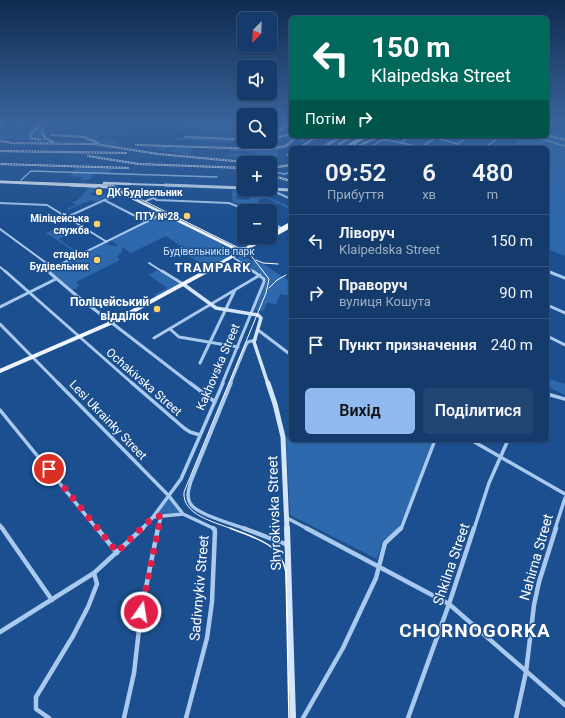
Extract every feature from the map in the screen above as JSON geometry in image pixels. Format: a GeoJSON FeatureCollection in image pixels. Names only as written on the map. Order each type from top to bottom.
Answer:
{"type":"FeatureCollection","features":[{"type":"Feature","properties":{"kind":"main road"},"geometry":{"type":"LineString","coordinates":[[0,181],[21,180],[237,188]]}},
{"type":"Feature","properties":{"kind":"main road"},"geometry":{"type":"LineString","coordinates":[[0,181],[105,186],[125,190],[244,251]]}},
{"type":"Feature","properties":{"kind":"main road"},"geometry":{"type":"LineString","coordinates":[[125,190],[130,184]]}},
{"type":"Feature","properties":{"kind":"main road"},"geometry":{"type":"LineString","coordinates":[[277,189],[289,190]]}},
{"type":"Feature","properties":{"kind":"main road"},"geometry":{"type":"LineString","coordinates":[[125,190],[164,213],[244,251]]}},
{"type":"Feature","properties":{"kind":"main road"},"geometry":{"type":"LineString","coordinates":[[277,231],[289,224]]}},
{"type":"Feature","properties":{"kind":"main road"},"geometry":{"type":"LineString","coordinates":[[0,371],[113,322],[289,227]]}},
{"type":"Feature","properties":{"kind":"main road"},"geometry":{"type":"LineString","coordinates":[[244,251],[255,244]]}},
{"type":"Feature","properties":{"kind":"main road"},"geometry":{"type":"LineString","coordinates":[[183,284],[216,308],[255,314],[261,319],[254,340]]}},
{"type":"Feature","properties":{"kind":"main road","name":"Shyrokivska Street"},"geometry":{"type":"LineString","coordinates":[[254,340],[275,404],[284,450],[293,718]]}},
{"type":"Feature","properties":{"kind":"street"},"geometry":{"type":"LineString","coordinates":[[21,180],[31,171],[217,177]]}},
{"type":"Feature","properties":{"kind":"street"},"geometry":{"type":"LineString","coordinates":[[277,172],[284,174],[289,173]]}},
{"type":"Feature","properties":{"kind":"street"},"geometry":{"type":"LineString","coordinates":[[67,217],[125,190]]}},
{"type":"Feature","properties":{"kind":"street"},"geometry":{"type":"LineString","coordinates":[[277,193],[289,198]]}},
{"type":"Feature","properties":{"kind":"street"},"geometry":{"type":"LineString","coordinates":[[146,201],[153,198],[157,200],[229,203],[237,206]]}},
{"type":"Feature","properties":{"kind":"street"},"geometry":{"type":"LineString","coordinates":[[104,200],[147,222]]}},
{"type":"Feature","properties":{"kind":"street"},"geometry":{"type":"LineString","coordinates":[[0,203],[47,205],[107,242]]}},
{"type":"Feature","properties":{"kind":"street"},"geometry":{"type":"LineString","coordinates":[[164,213],[53,268],[49,272],[215,402]]}},
{"type":"Feature","properties":{"kind":"street"},"geometry":{"type":"LineString","coordinates":[[277,226],[281,228]]}},
{"type":"Feature","properties":{"kind":"street"},"geometry":{"type":"LineString","coordinates":[[0,230],[53,268]]}},
{"type":"Feature","properties":{"kind":"street"},"geometry":{"type":"LineString","coordinates":[[154,338],[260,275],[232,257]]}},
{"type":"Feature","properties":{"kind":"street"},"geometry":{"type":"LineString","coordinates":[[149,263],[183,284]]}},
{"type":"Feature","properties":{"kind":"street","name":"Ochakivska Street"},"geometry":{"type":"LineString","coordinates":[[0,267],[184,428],[190,432],[200,435]]}},
{"type":"Feature","properties":{"kind":"street"},"geometry":{"type":"LineString","coordinates":[[549,272],[565,278]]}},
{"type":"Feature","properties":{"kind":"street","name":"Kakhovska Street"},"geometry":{"type":"LineString","coordinates":[[0,632],[94,573],[153,517],[169,496],[181,479],[238,347],[255,314],[264,282],[264,279],[260,275]]}},
{"type":"Feature","properties":{"kind":"street"},"geometry":{"type":"LineString","coordinates":[[0,307],[56,279]]}},
{"type":"Feature","properties":{"kind":"street"},"geometry":{"type":"LineString","coordinates":[[200,363],[235,290]]}},
{"type":"Feature","properties":{"kind":"street"},"geometry":{"type":"LineString","coordinates":[[549,306],[565,313]]}},
{"type":"Feature","properties":{"kind":"street","name":"Lesi Ukrainky Street"},"geometry":{"type":"LineString","coordinates":[[0,324],[169,496],[183,514]]}},
{"type":"Feature","properties":{"kind":"street"},"geometry":{"type":"LineString","coordinates":[[170,329],[179,337],[238,347]]}},
{"type":"Feature","properties":{"kind":"street"},"geometry":{"type":"LineString","coordinates":[[258,330],[289,353]]}},
{"type":"Feature","properties":{"kind":"street"},"geometry":{"type":"LineString","coordinates":[[549,337],[565,344]]}},
{"type":"Feature","properties":{"kind":"street"},"geometry":{"type":"LineString","coordinates":[[254,340],[248,342],[246,345],[191,481],[187,497],[188,503],[198,511],[288,545]]}},
{"type":"Feature","properties":{"kind":"street"},"geometry":{"type":"LineString","coordinates":[[549,395],[565,399]]}},
{"type":"Feature","properties":{"kind":"street"},"geometry":{"type":"LineString","coordinates":[[0,410],[117,552]]}},
{"type":"Feature","properties":{"kind":"street"},"geometry":{"type":"LineString","coordinates":[[303,718],[343,648],[376,578],[380,555],[386,540],[397,534],[401,529],[434,442]]}},
{"type":"Feature","properties":{"kind":"street"},"geometry":{"type":"LineString","coordinates":[[474,442],[565,494]]}},
{"type":"Feature","properties":{"kind":"street","name":"Shkilna Street"},"geometry":{"type":"LineString","coordinates":[[408,718],[449,604],[489,483],[507,442]]}},
{"type":"Feature","properties":{"kind":"street","name":"Nahirna Street"},"geometry":{"type":"LineString","coordinates":[[516,718],[526,672],[534,605],[539,582],[565,498]]}},
{"type":"Feature","properties":{"kind":"street"},"geometry":{"type":"LineString","coordinates":[[153,517],[183,514]]}},
{"type":"Feature","properties":{"kind":"street","name":"Sadivnykiv Street"},"geometry":{"type":"LineString","coordinates":[[183,514],[215,529],[212,602],[207,638],[186,718]]}},
{"type":"Feature","properties":{"kind":"street"},"geometry":{"type":"LineString","coordinates":[[124,718],[134,673],[141,612],[161,516]]}},
{"type":"Feature","properties":{"kind":"street"},"geometry":{"type":"LineString","coordinates":[[287,518],[449,604],[565,705]]}},
{"type":"Feature","properties":{"kind":"street"},"geometry":{"type":"LineString","coordinates":[[0,525],[52,600]]}},
{"type":"Feature","properties":{"kind":"street"},"geometry":{"type":"LineString","coordinates":[[49,718],[36,709],[35,703],[40,689],[71,641],[93,596],[97,584],[94,573]]}},
{"type":"Feature","properties":{"kind":"green space"},"geometry":{"type":"Polygon","coordinates":[[[230,154],[254,155],[254,154],[278,154],[277,156],[226,156],[230,154]]]}},
{"type":"Feature","properties":{"kind":"green space"},"geometry":{"type":"Polygon","coordinates":[[[549,154],[565,154],[565,256],[549,250],[549,154]]]}},
{"type":"Feature","properties":{"kind":"green space"},"geometry":{"type":"Polygon","coordinates":[[[76,168],[113,169],[109,173],[94,174],[89,180],[80,180],[83,177],[70,176],[76,168]]]}},
{"type":"Feature","properties":{"kind":"green space"},"geometry":{"type":"Polygon","coordinates":[[[88,188],[98,188],[90,194],[100,197],[109,190],[115,193],[95,202],[91,200],[68,210],[66,209],[76,205],[72,202],[78,200],[88,188]]]}},
{"type":"Feature","properties":{"kind":"green space"},"geometry":{"type":"Polygon","coordinates":[[[233,190],[237,190],[236,199],[248,200],[252,196],[266,196],[289,206],[289,209],[267,198],[259,199],[257,204],[238,204],[233,202],[233,190]]]}},
{"type":"Feature","properties":{"kind":"green space","name":"Будівельників парк"},"geometry":{"type":"Polygon","coordinates":[[[154,208],[242,252],[211,268],[180,252],[185,249],[166,236],[131,253],[122,247],[122,252],[117,257],[120,260],[76,282],[79,286],[73,290],[52,273],[51,270],[105,243],[119,246],[110,240],[146,222],[137,217],[154,208]]]}},
{"type":"Feature","properties":{"kind":"green space"},"geometry":{"type":"Polygon","coordinates":[[[81,225],[84,227],[59,239],[77,252],[46,233],[60,227],[67,227],[57,231],[62,234],[81,225]]]}},
{"type":"Feature","properties":{"kind":"green space"},"geometry":{"type":"Polygon","coordinates":[[[243,254],[248,259],[263,264],[289,281],[289,296],[280,294],[276,304],[267,303],[263,311],[255,310],[266,281],[265,277],[238,259],[238,256],[243,254]]]}},
{"type":"Feature","properties":{"kind":"green space"},"geometry":{"type":"Polygon","coordinates":[[[157,270],[179,284],[156,296],[154,295],[167,288],[149,275],[157,270]]]}},
{"type":"Feature","properties":{"kind":"green space"},"geometry":{"type":"Polygon","coordinates":[[[549,379],[565,384],[565,395],[549,387],[549,379]]]}},
{"type":"Feature","properties":{"kind":"green space"},"geometry":{"type":"Polygon","coordinates":[[[286,437],[289,438],[289,442],[432,442],[408,507],[397,531],[383,540],[377,559],[290,515],[286,437]]]}},
{"type":"Feature","properties":{"kind":"green space"},"geometry":{"type":"Polygon","coordinates":[[[169,496],[183,514],[153,517],[169,496]]]}},
{"type":"Feature","properties":{"kind":"tram line"},"geometry":{"type":"LineString","coordinates":[[0,181],[112,185],[249,253],[269,279],[266,293],[184,492],[185,500],[194,512],[232,529]]}},
{"type":"Feature","properties":{"kind":"tram line"},"geometry":{"type":"LineString","coordinates":[[277,232],[289,225]]}},
{"type":"Feature","properties":{"kind":"tram line"},"geometry":{"type":"LineString","coordinates":[[240,248],[252,247],[257,244]]}},
{"type":"Feature","properties":{"kind":"tram line"},"geometry":{"type":"LineString","coordinates":[[256,260],[263,263],[278,264]]}},
{"type":"Feature","properties":{"kind":"tram line"},"geometry":{"type":"LineString","coordinates":[[269,288],[277,280],[286,275]]}},
{"type":"Feature","properties":{"kind":"tram line"},"geometry":{"type":"LineString","coordinates":[[230,528],[265,543],[279,554],[283,562],[286,572],[289,718]]}},
{"type":"Feature","properties":{"kind":"railway"},"geometry":{"type":"LineString","coordinates":[[155,154],[237,161]]}},
{"type":"Feature","properties":{"kind":"railway"},"geometry":{"type":"LineString","coordinates":[[88,156],[139,164],[237,168]]}},
{"type":"Feature","properties":{"kind":"railway"},"geometry":{"type":"LineString","coordinates":[[0,164],[128,168]]}},
{"type":"Feature","properties":{"kind":"railway"},"geometry":{"type":"LineString","coordinates":[[277,167],[289,165]]}},
{"type":"Feature","properties":{"kind":"railway"},"geometry":{"type":"LineString","coordinates":[[277,177],[289,180]]}},
{"type":"Feature","properties":{"kind":"place","name":"ДК Будівельник"},"geometry":{"type":"Point","coordinates":[99,192]}},
{"type":"Feature","properties":{"kind":"place","name":"ПТУ №28"},"geometry":{"type":"Point","coordinates":[187,216]}},
{"type":"Feature","properties":{"kind":"place","name":"Міліцейська служба"},"geometry":{"type":"Point","coordinates":[97,224]}},
{"type":"Feature","properties":{"kind":"place","name":"стадіон Будівельник"},"geometry":{"type":"Point","coordinates":[97,260]}},
{"type":"Feature","properties":{"kind":"place","name":"Поліцейський відділок"},"geometry":{"type":"Point","coordinates":[157,309]}},
{"type":"Feature","properties":{"kind":"district","name":"TRAMPARK"},"geometry":{"type":"Point","coordinates":[213,267]}},
{"type":"Feature","properties":{"kind":"district","name":"CHORNOGORKA"},"geometry":{"type":"Point","coordinates":[475,630]}},
{"type":"Feature","properties":{"kind":"route"},"geometry":{"type":"LineString","coordinates":[[49,469],[117,552],[138,534],[153,517],[161,516],[153,561],[141,612]]}}]}
